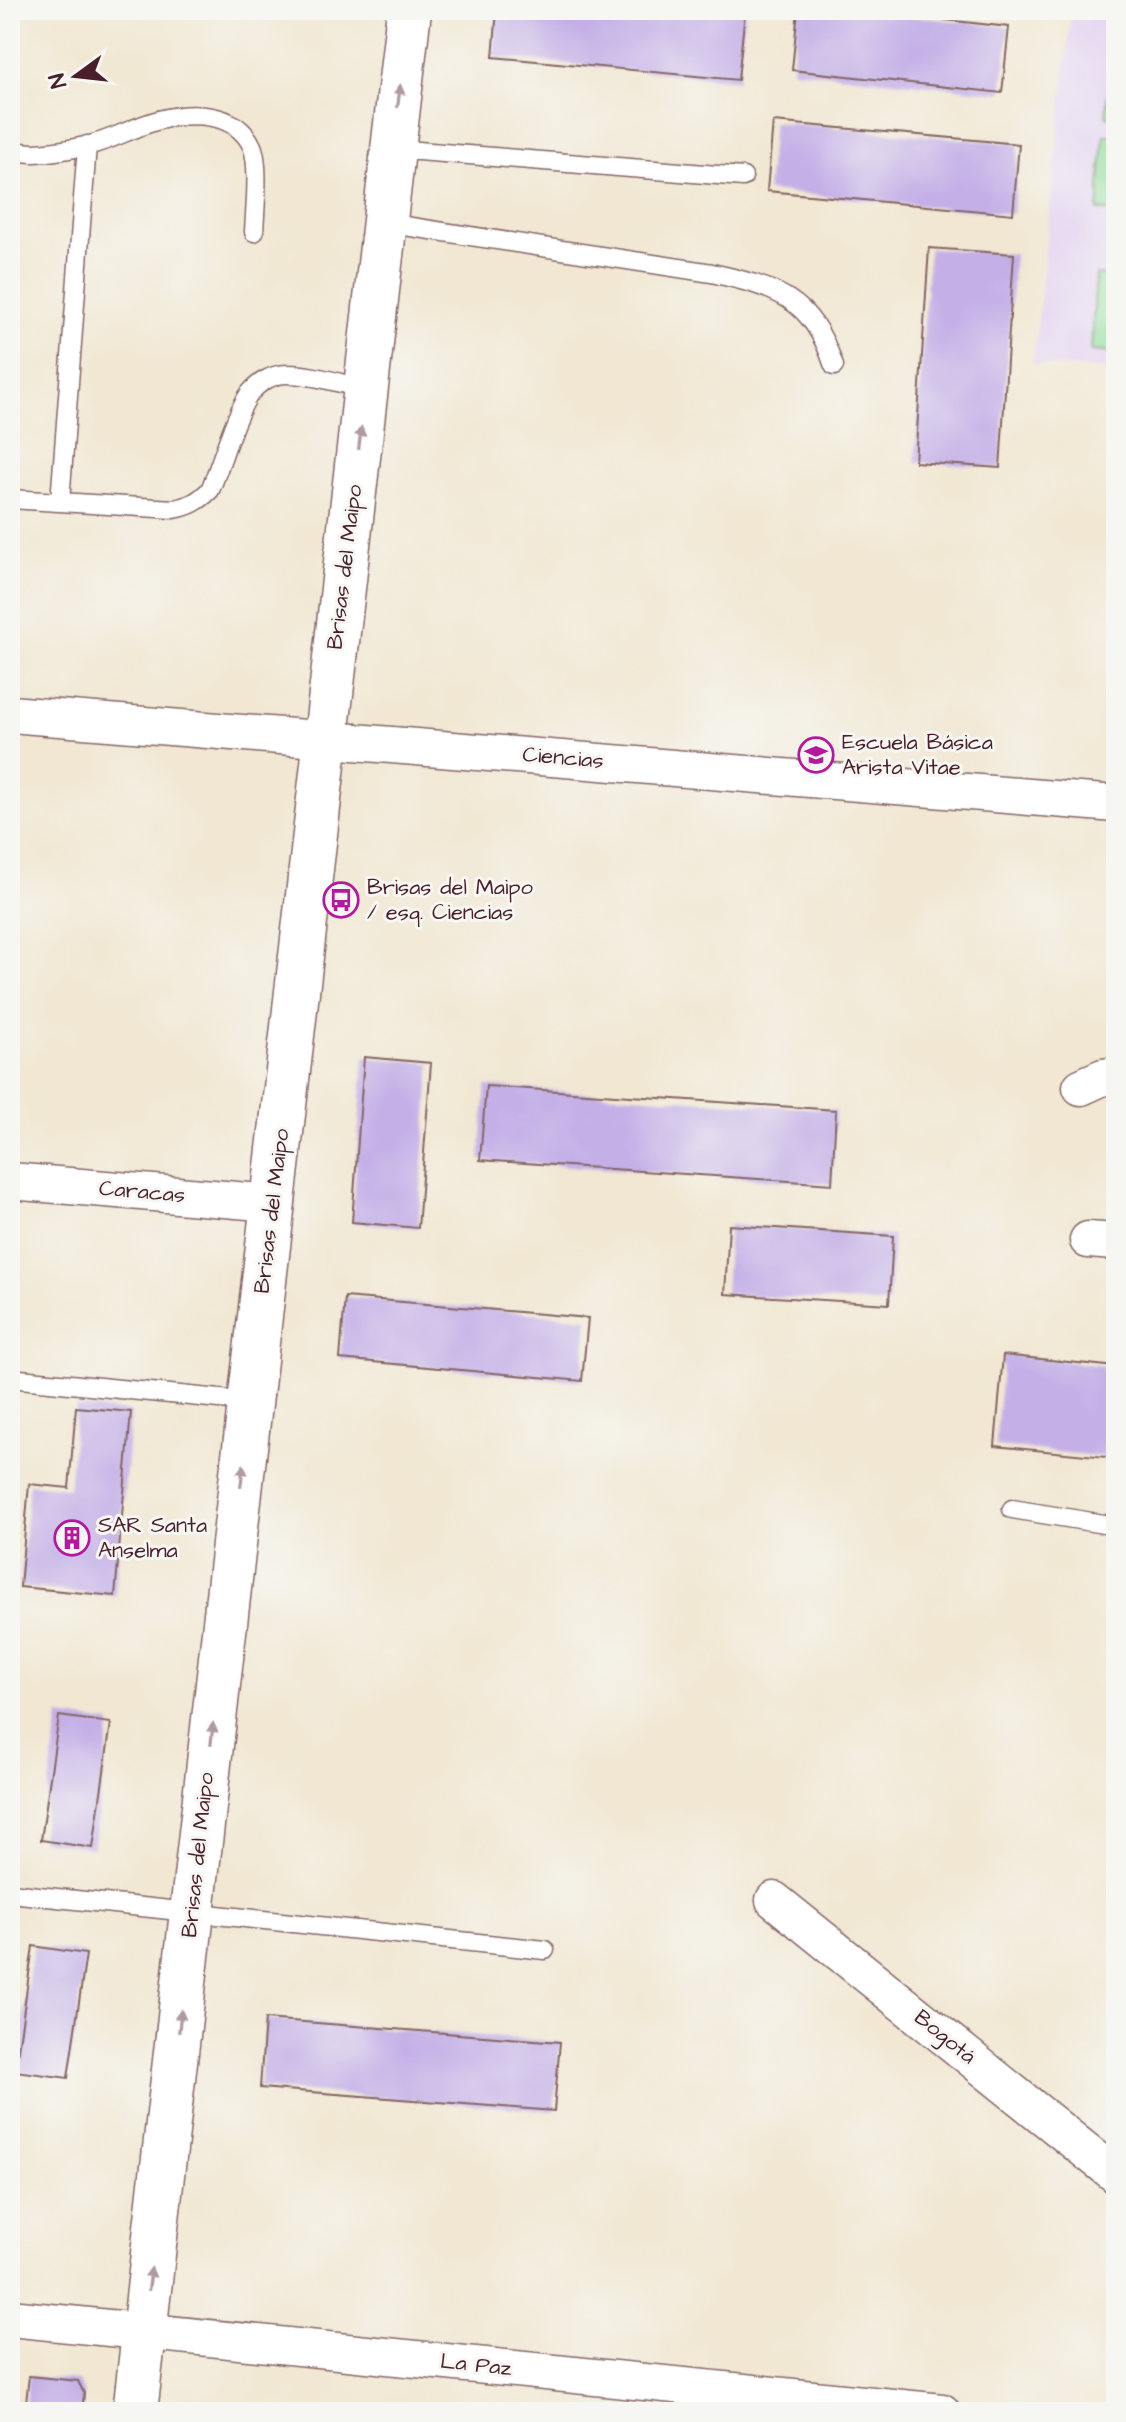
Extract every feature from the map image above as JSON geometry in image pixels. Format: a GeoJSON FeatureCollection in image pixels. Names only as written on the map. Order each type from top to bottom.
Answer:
{"type":"FeatureCollection","features":[{"type":"Feature","properties":{"kind":"street","name":"Brisas del Maipo"},"geometry":{"type":"LineString","coordinates":[[135,2412],[409,10]]}},
{"type":"Feature","properties":{"kind":"street","name":"Ciencias"},"geometry":{"type":"LineString","coordinates":[[10,714],[1116,804]]}},
{"type":"Feature","properties":{"kind":"street"},"geometry":{"type":"LineString","coordinates":[[1081,1087],[1116,1075]]}},
{"type":"Feature","properties":{"kind":"street","name":"Caracas"},"geometry":{"type":"LineString","coordinates":[[10,1181],[273,1203]]}},
{"type":"Feature","properties":{"kind":"street","name":"Bogotá"},"geometry":{"type":"LineString","coordinates":[[774,1900],[1116,2175]]}},
{"type":"Feature","properties":{"kind":"street","name":"La Paz"},"geometry":{"type":"LineString","coordinates":[[10,2318],[942,2412]]}},
{"type":"Feature","properties":{"kind":"lane"},"geometry":{"type":"LineString","coordinates":[[10,151],[45,152],[87,145],[157,120],[182,115],[224,119],[246,135],[256,157],[254,232]]}},
{"type":"Feature","properties":{"kind":"lane"},"geometry":{"type":"LineString","coordinates":[[60,502],[87,145]]}},
{"type":"Feature","properties":{"kind":"lane"},"geometry":{"type":"LineString","coordinates":[[393,149],[743,177]]}},
{"type":"Feature","properties":{"kind":"lane"},"geometry":{"type":"LineString","coordinates":[[385,223],[712,273],[765,285],[806,313],[828,347],[834,366]]}},
{"type":"Feature","properties":{"kind":"lane"},"geometry":{"type":"LineString","coordinates":[[10,499],[174,509],[187,507],[210,490],[245,403],[260,383],[285,374],[366,389]]}},
{"type":"Feature","properties":{"kind":"lane"},"geometry":{"type":"LineString","coordinates":[[10,1378],[250,1402]]}},
{"type":"Feature","properties":{"kind":"lane"},"geometry":{"type":"LineString","coordinates":[[1012,1509],[1116,1526]]}},
{"type":"Feature","properties":{"kind":"lane"},"geometry":{"type":"LineString","coordinates":[[10,1893],[545,1950]]}},
{"type":"Feature","properties":{"kind":"shaded area"},"geometry":{"type":"Polygon","coordinates":[[[1018,10],[1116,10],[1116,371],[1033,364],[1071,16],[1018,10]]]}},
{"type":"Feature","properties":{"kind":"green space"},"geometry":{"type":"Polygon","coordinates":[[[1112,40],[1116,40],[1116,117],[1106,116],[1112,40]]]}},
{"type":"Feature","properties":{"kind":"green space"},"geometry":{"type":"Polygon","coordinates":[[[1104,135],[1116,136],[1116,212],[1098,210],[1104,135]]]}},
{"type":"Feature","properties":{"kind":"green space"},"geometry":{"type":"Polygon","coordinates":[[[1096,275],[1116,277],[1116,353],[1091,351],[1096,275]]]}},
{"type":"Feature","properties":{"kind":"building"},"geometry":{"type":"Polygon","coordinates":[[[497,10],[745,11],[738,80],[493,57],[497,10]]]}},
{"type":"Feature","properties":{"kind":"building"},"geometry":{"type":"Polygon","coordinates":[[[798,10],[854,10],[1009,27],[1002,93],[792,70],[798,10]]]}},
{"type":"Feature","properties":{"kind":"building"},"geometry":{"type":"Polygon","coordinates":[[[773,122],[1019,144],[1013,214],[767,191],[773,122]]]}},
{"type":"Feature","properties":{"kind":"building"},"geometry":{"type":"Polygon","coordinates":[[[929,248],[1014,254],[1000,468],[915,462],[929,248]]]}},
{"type":"Feature","properties":{"kind":"building"},"geometry":{"type":"Polygon","coordinates":[[[364,1057],[431,1063],[418,1228],[352,1222],[364,1057]]]}},
{"type":"Feature","properties":{"kind":"building"},"geometry":{"type":"Polygon","coordinates":[[[486,1086],[836,1110],[832,1184],[480,1160],[486,1086]]]}},
{"type":"Feature","properties":{"kind":"building"},"geometry":{"type":"Polygon","coordinates":[[[729,1225],[893,1236],[889,1304],[725,1294],[729,1225]]]}},
{"type":"Feature","properties":{"kind":"building"},"geometry":{"type":"Polygon","coordinates":[[[345,1297],[588,1318],[582,1381],[340,1359],[345,1297]]]}},
{"type":"Feature","properties":{"kind":"building"},"geometry":{"type":"Polygon","coordinates":[[[1003,1355],[1116,1367],[1116,1458],[995,1446],[1003,1355]]]}},
{"type":"Feature","properties":{"kind":"building","name":"SAR Santa Anselma"},"geometry":{"type":"Polygon","coordinates":[[[76,1407],[131,1412],[115,1596],[20,1587],[29,1484],[69,1488],[76,1407]]]}},
{"type":"Feature","properties":{"kind":"building"},"geometry":{"type":"Polygon","coordinates":[[[59,1716],[111,1723],[93,1848],[41,1840],[59,1716]]]}},
{"type":"Feature","properties":{"kind":"building"},"geometry":{"type":"Polygon","coordinates":[[[33,1946],[86,1954],[68,2078],[15,2071],[33,1946]]]}},
{"type":"Feature","properties":{"kind":"building"},"geometry":{"type":"Polygon","coordinates":[[[265,2019],[560,2042],[554,2111],[260,2088],[265,2019]]]}},
{"type":"Feature","properties":{"kind":"building"},"geometry":{"type":"Polygon","coordinates":[[[29,2376],[78,2381],[84,2393],[82,2412],[25,2412],[29,2376]]]}},
{"type":"Feature","properties":{"kind":"place","name":"Escuela Básica Arista Vitae"},"geometry":{"type":"Point","coordinates":[816,755]}},
{"type":"Feature","properties":{"kind":"place","name":"Brisas del Maipo / esq. Ciencias"},"geometry":{"type":"Point","coordinates":[341,900]}},
{"type":"Feature","properties":{"kind":"place","name":"SAR Santa Anselma"},"geometry":{"type":"Point","coordinates":[72,1538]}}]}
